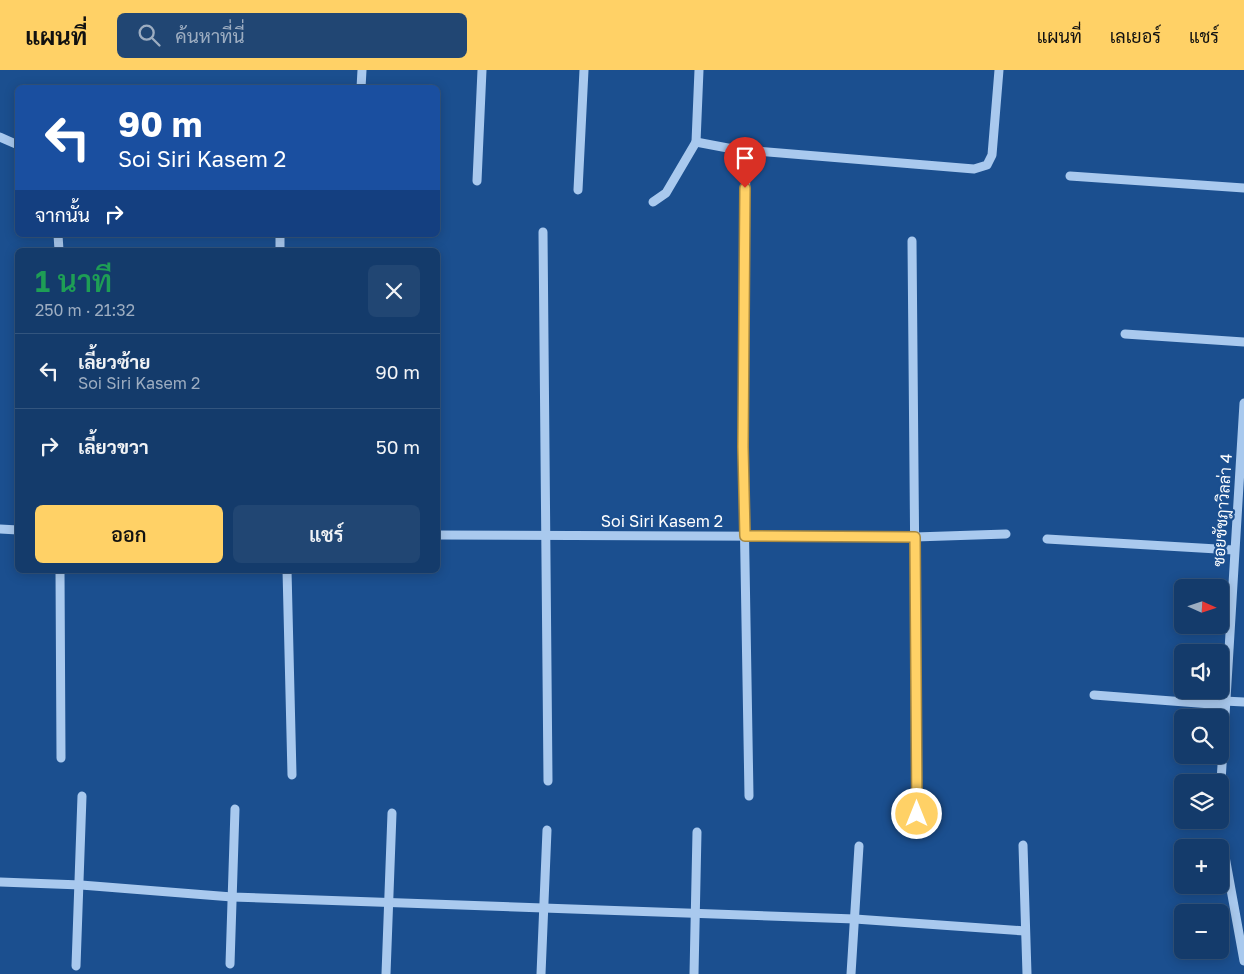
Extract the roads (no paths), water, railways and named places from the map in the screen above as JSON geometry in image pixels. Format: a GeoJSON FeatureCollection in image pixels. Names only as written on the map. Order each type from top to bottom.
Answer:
{"type":"FeatureCollection","features":[{"type":"Feature","properties":{"kind":"street"},"geometry":{"type":"LineString","coordinates":[[361,85],[362,70]]}},
{"type":"Feature","properties":{"kind":"street"},"geometry":{"type":"LineString","coordinates":[[477,181],[482,70]]}},
{"type":"Feature","properties":{"kind":"street"},"geometry":{"type":"LineString","coordinates":[[578,190],[584,70]]}},
{"type":"Feature","properties":{"kind":"street"},"geometry":{"type":"LineString","coordinates":[[653,202],[666,193],[696,142],[699,70]]}},
{"type":"Feature","properties":{"kind":"street"},"geometry":{"type":"LineString","coordinates":[[696,142],[746,150],[974,168],[986,165],[992,155],[999,70]]}},
{"type":"Feature","properties":{"kind":"street"},"geometry":{"type":"LineString","coordinates":[[0,137],[15,144]]}},
{"type":"Feature","properties":{"kind":"street"},"geometry":{"type":"LineString","coordinates":[[746,150],[743,437],[749,796]]}},
{"type":"Feature","properties":{"kind":"street"},"geometry":{"type":"LineString","coordinates":[[1070,176],[1244,188]]}},
{"type":"Feature","properties":{"kind":"street"},"geometry":{"type":"LineString","coordinates":[[543,232],[548,781]]}},
{"type":"Feature","properties":{"kind":"street"},"geometry":{"type":"LineString","coordinates":[[912,241],[917,814]]}},
{"type":"Feature","properties":{"kind":"street"},"geometry":{"type":"LineString","coordinates":[[1125,334],[1244,342]]}},
{"type":"Feature","properties":{"kind":"street","name":"ซอยชัชฎาวิลล่า 4"},"geometry":{"type":"LineString","coordinates":[[1221,774],[1244,403]]}},
{"type":"Feature","properties":{"kind":"street"},"geometry":{"type":"LineString","coordinates":[[0,529],[15,530]]}},
{"type":"Feature","properties":{"kind":"street","name":"Soi Siri Kasem 2"},"geometry":{"type":"LineString","coordinates":[[440,536],[915,537],[1006,534]]}},
{"type":"Feature","properties":{"kind":"street"},"geometry":{"type":"LineString","coordinates":[[1047,539],[1234,550]]}},
{"type":"Feature","properties":{"kind":"street"},"geometry":{"type":"LineString","coordinates":[[60,573],[61,758]]}},
{"type":"Feature","properties":{"kind":"street"},"geometry":{"type":"LineString","coordinates":[[287,573],[292,775]]}},
{"type":"Feature","properties":{"kind":"street"},"geometry":{"type":"LineString","coordinates":[[1094,695],[1224,703],[1244,702]]}},
{"type":"Feature","properties":{"kind":"street"},"geometry":{"type":"LineString","coordinates":[[76,966],[81,885],[82,796]]}},
{"type":"Feature","properties":{"kind":"street"},"geometry":{"type":"LineString","coordinates":[[230,964],[235,809]]}},
{"type":"Feature","properties":{"kind":"street"},"geometry":{"type":"LineString","coordinates":[[386,974],[392,813]]}},
{"type":"Feature","properties":{"kind":"street"},"geometry":{"type":"LineString","coordinates":[[541,974],[547,830]]}},
{"type":"Feature","properties":{"kind":"street"},"geometry":{"type":"LineString","coordinates":[[694,974],[697,832]]}},
{"type":"Feature","properties":{"kind":"street"},"geometry":{"type":"LineString","coordinates":[[1023,845],[1027,974]]}},
{"type":"Feature","properties":{"kind":"street"},"geometry":{"type":"LineString","coordinates":[[851,974],[859,846]]}},
{"type":"Feature","properties":{"kind":"street"},"geometry":{"type":"LineString","coordinates":[[1229,878],[1244,961]]}},
{"type":"Feature","properties":{"kind":"street"},"geometry":{"type":"LineString","coordinates":[[0,882],[81,885],[232,897],[854,920],[1025,930]]}}]}
